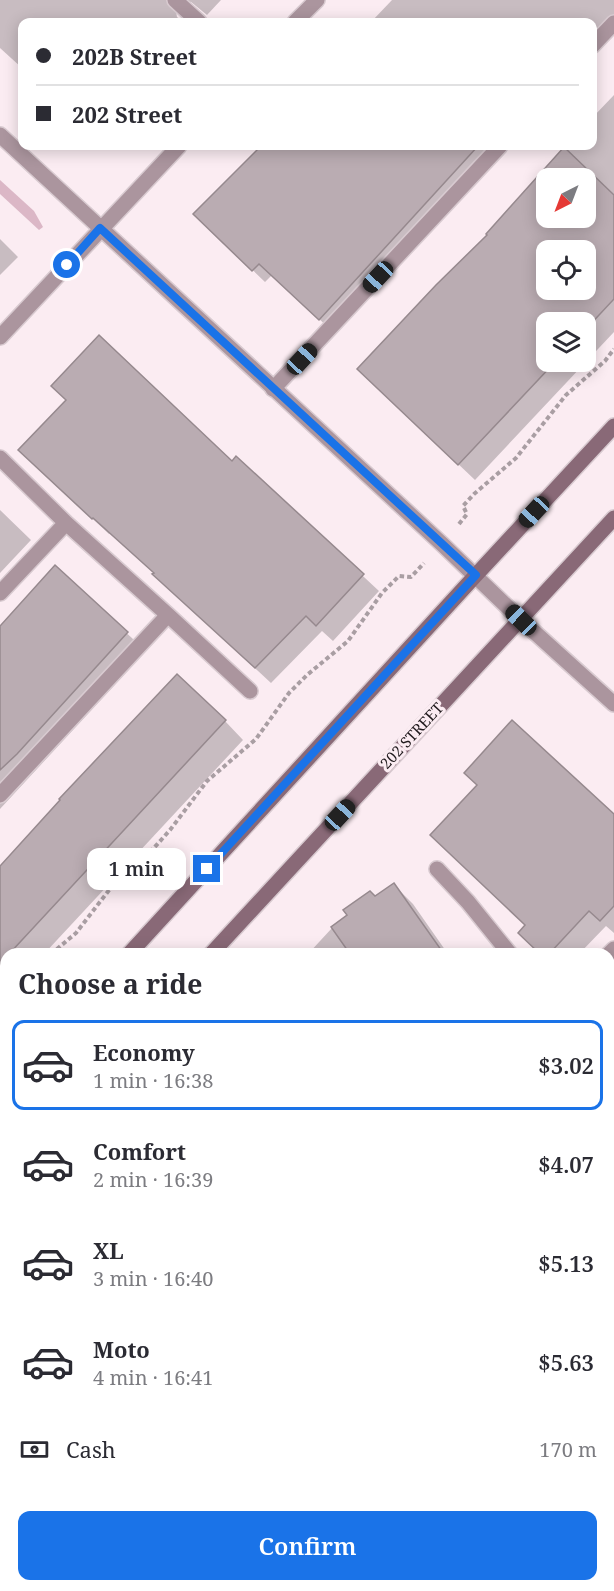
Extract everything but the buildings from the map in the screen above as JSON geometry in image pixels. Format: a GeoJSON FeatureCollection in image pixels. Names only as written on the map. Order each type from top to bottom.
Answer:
{"type":"FeatureCollection","features":[{"type":"Feature","properties":{"kind":"main road"},"geometry":{"type":"LineString","coordinates":[[134,948],[614,426]]}},
{"type":"Feature","properties":{"kind":"main road","name":"202 STREET"},"geometry":{"type":"LineString","coordinates":[[217,948],[614,519]]}},
{"type":"Feature","properties":{"kind":"street"},"geometry":{"type":"LineString","coordinates":[[175,0],[195,18]]}},
{"type":"Feature","properties":{"kind":"street"},"geometry":{"type":"LineString","coordinates":[[299,18],[317,0]]}},
{"type":"Feature","properties":{"kind":"street"},"geometry":{"type":"LineString","coordinates":[[597,41],[614,23]]}},
{"type":"Feature","properties":{"kind":"street"},"geometry":{"type":"LineString","coordinates":[[0,135],[614,704]]}},
{"type":"Feature","properties":{"kind":"street"},"geometry":{"type":"LineString","coordinates":[[0,337],[175,150]]}},
{"type":"Feature","properties":{"kind":"street"},"geometry":{"type":"LineString","coordinates":[[273,389],[496,150]]}},
{"type":"Feature","properties":{"kind":"street"},"geometry":{"type":"LineString","coordinates":[[0,458],[66,523],[250,691]]}},
{"type":"Feature","properties":{"kind":"street"},"geometry":{"type":"LineString","coordinates":[[0,593],[66,523]]}},
{"type":"Feature","properties":{"kind":"street"},"geometry":{"type":"LineString","coordinates":[[0,795],[168,615]]}},
{"type":"Feature","properties":{"kind":"street"},"geometry":{"type":"LineString","coordinates":[[437,869],[468,902],[505,948]]}},
{"type":"Feature","properties":{"kind":"path"},"geometry":{"type":"LineString","coordinates":[[467,514],[463,506],[516,458],[548,416],[566,396],[605,361],[614,349]]}},
{"type":"Feature","properties":{"kind":"path"},"geometry":{"type":"LineString","coordinates":[[58,948],[76,933],[130,867],[153,849],[170,831],[207,781],[256,739],[290,693],[307,675],[348,641],[382,593],[399,576],[411,577]]}},
{"type":"Feature","properties":{"kind":"shaded area"},"geometry":{"type":"Polygon","coordinates":[[[0,180],[34,211],[43,227],[39,230],[0,194],[0,180]]]}},
{"type":"Feature","properties":{"kind":"route"},"geometry":{"type":"LineString","coordinates":[[67,265],[100,228],[476,575],[207,869]]}}]}
